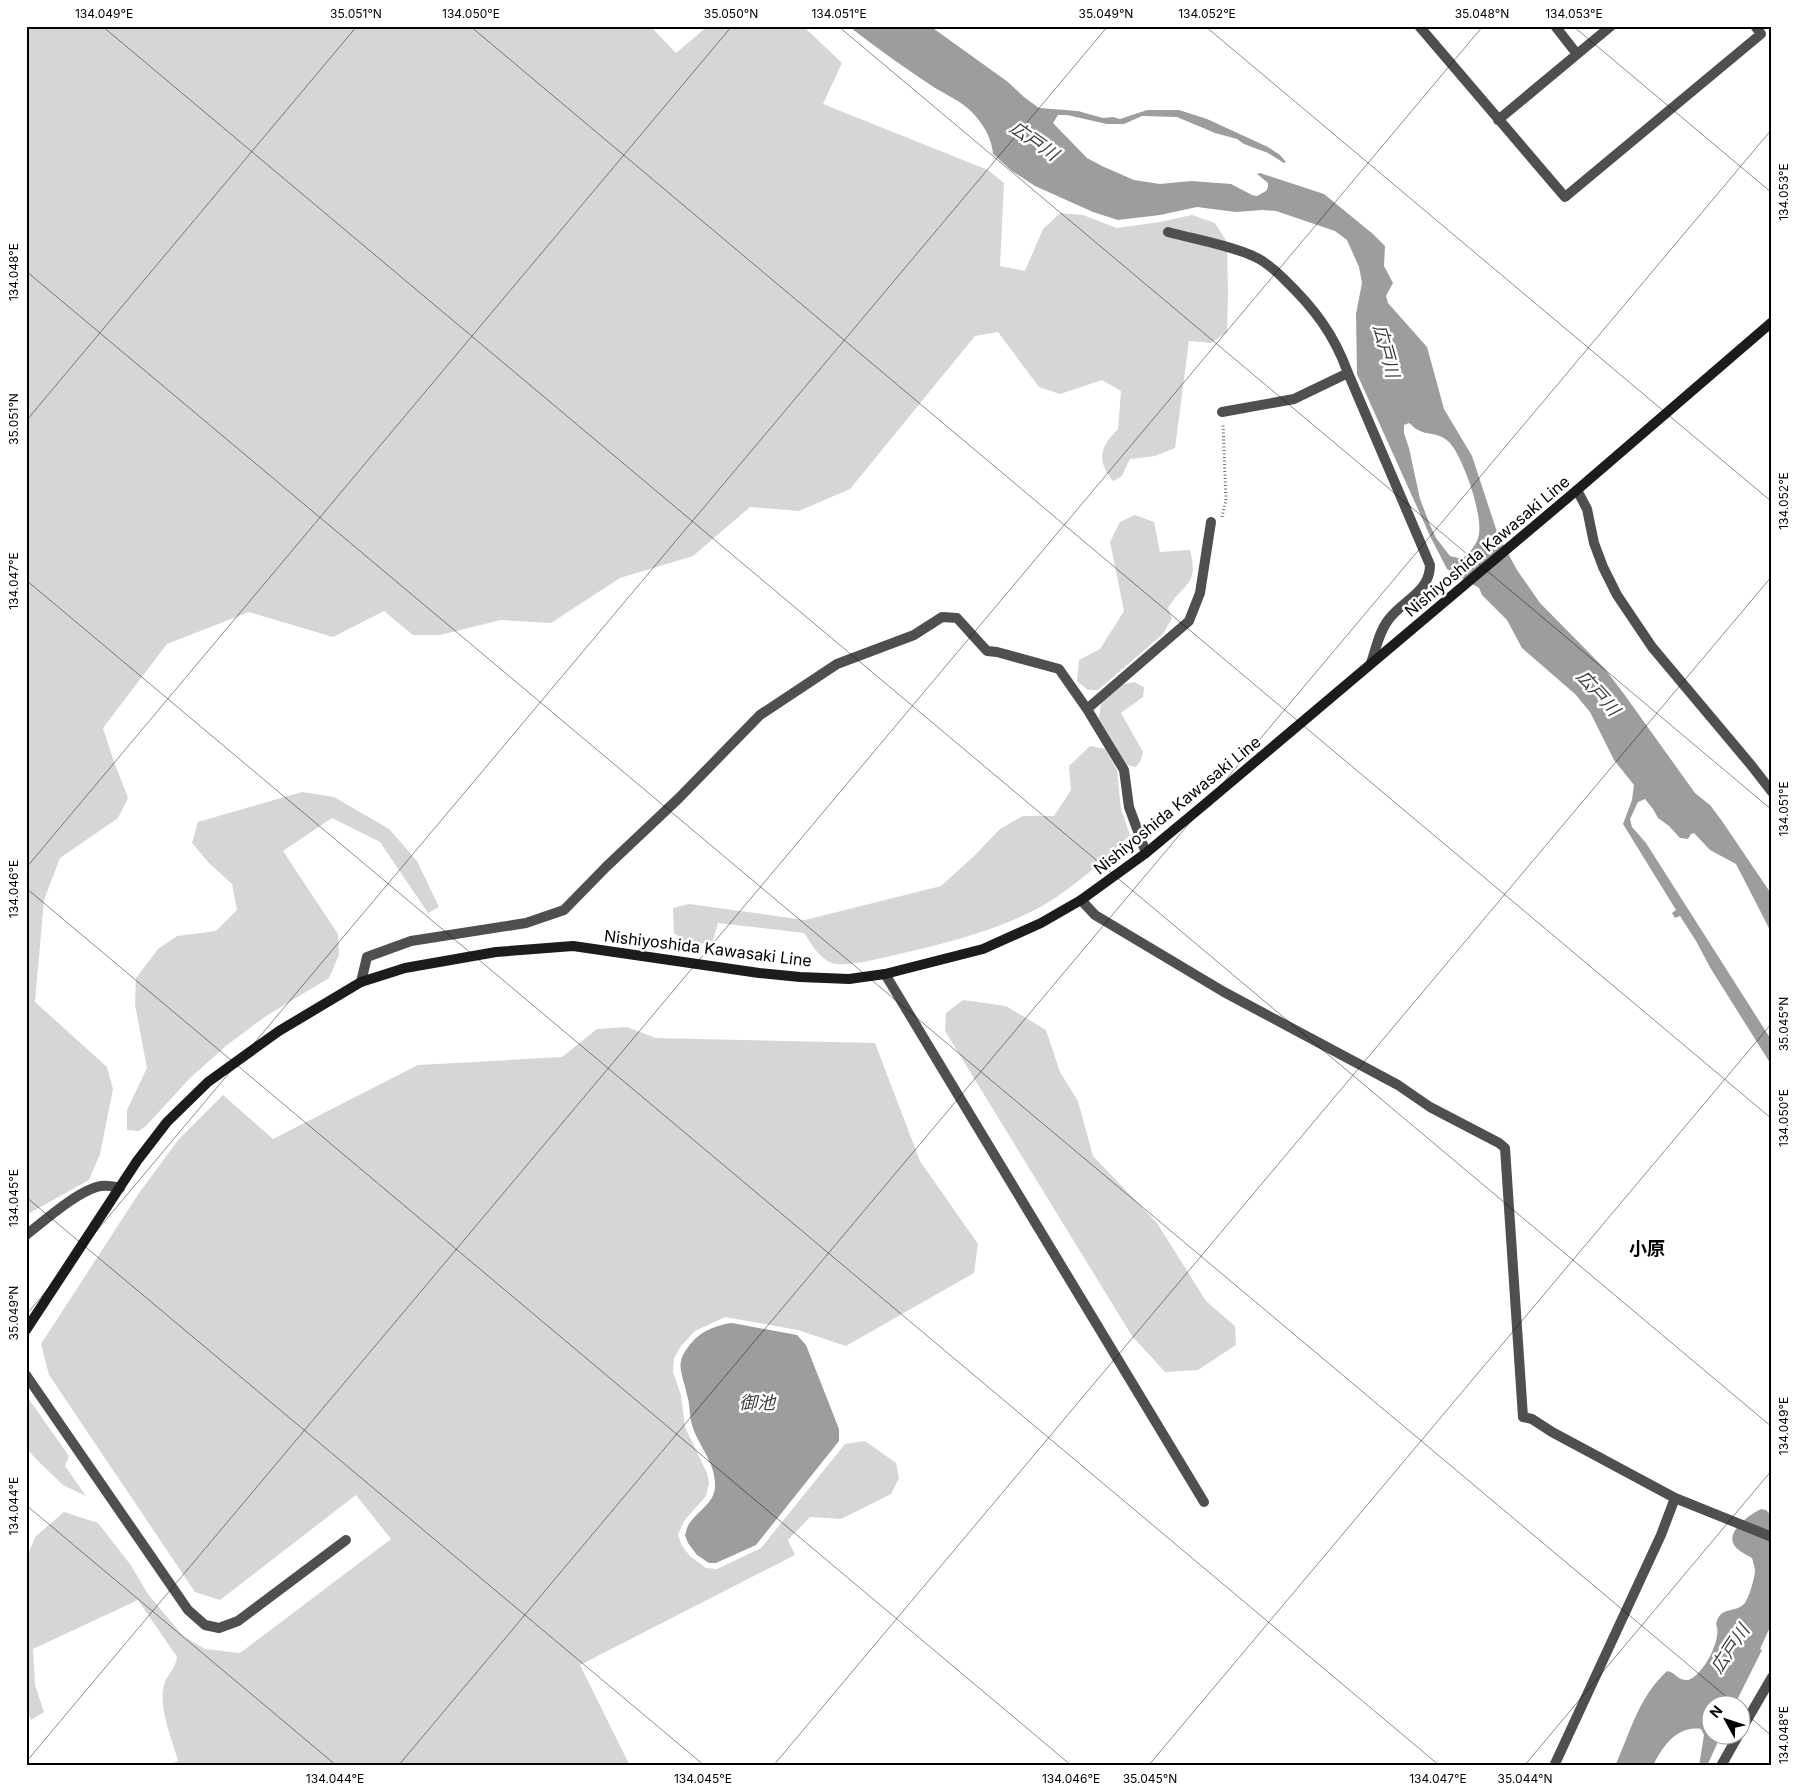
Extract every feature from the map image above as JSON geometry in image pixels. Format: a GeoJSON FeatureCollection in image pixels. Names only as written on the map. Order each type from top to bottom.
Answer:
{"type":"FeatureCollection","features":[{"type":"Feature","properties":{"kind":"main road","name":"Nishiyoshida Kawasaki Line"},"geometry":{"type":"LineString","coordinates":[[26,1330],[120,1188],[167,1122],[208,1082],[279,1031],[361,982],[405,968],[496,952],[572,946],[759,973],[849,979],[885,974],[983,949],[1041,923],[1081,900],[1146,853],[1577,490],[1772,322]]}},
{"type":"Feature","properties":{"kind":"street"},"geometry":{"type":"LineString","coordinates":[[1419,26],[1564,197],[1761,34],[1755,26]]}},
{"type":"Feature","properties":{"kind":"street"},"geometry":{"type":"LineString","coordinates":[[1555,26],[1577,54]]}},
{"type":"Feature","properties":{"kind":"street"},"geometry":{"type":"LineString","coordinates":[[1498,120],[1611,26]]}},
{"type":"Feature","properties":{"kind":"street"},"geometry":{"type":"LineString","coordinates":[[1168,232],[1248,254],[1267,264],[1299,293],[1325,325],[1337,346],[1430,565],[1428,581],[1396,612],[1384,627],[1371,663]]}},
{"type":"Feature","properties":{"kind":"street"},"geometry":{"type":"LineString","coordinates":[[1222,412],[1294,399],[1348,373]]}},
{"type":"Feature","properties":{"kind":"street"},"geometry":{"type":"LineString","coordinates":[[1577,490],[1587,509],[1594,543],[1603,567],[1617,595],[1652,647],[1772,792]]}},
{"type":"Feature","properties":{"kind":"street"},"geometry":{"type":"LineString","coordinates":[[1087,709],[1188,621],[1200,593],[1211,522]]}},
{"type":"Feature","properties":{"kind":"street"},"geometry":{"type":"LineString","coordinates":[[361,982],[367,957],[411,941],[526,923],[564,910],[679,798],[760,714],[837,664],[914,635],[942,617],[957,618],[987,651],[1059,669],[1087,709],[1124,770],[1129,807],[1146,853]]}},
{"type":"Feature","properties":{"kind":"street"},"geometry":{"type":"LineString","coordinates":[[1081,900],[1095,915],[1224,992],[1398,1085],[1430,1106],[1505,1148],[1523,1417],[1532,1420],[1675,1498],[1772,1537]]}},
{"type":"Feature","properties":{"kind":"street"},"geometry":{"type":"LineString","coordinates":[[885,974],[1204,1502]]}},
{"type":"Feature","properties":{"kind":"street"},"geometry":{"type":"LineString","coordinates":[[26,1235],[85,1192],[108,1185],[120,1188]]}},
{"type":"Feature","properties":{"kind":"street"},"geometry":{"type":"LineString","coordinates":[[26,1375],[188,1610],[205,1625],[220,1628],[238,1621],[346,1540]]}},
{"type":"Feature","properties":{"kind":"street"},"geometry":{"type":"LineString","coordinates":[[1554,1766],[1661,1535],[1675,1498]]}},
{"type":"Feature","properties":{"kind":"street"},"geometry":{"type":"LineString","coordinates":[[1750,1716],[1772,1677]]}},
{"type":"Feature","properties":{"kind":"street"},"geometry":{"type":"LineString","coordinates":[[1721,1766],[1734,1744]]}},
{"type":"Feature","properties":{"kind":"path"},"geometry":{"type":"LineString","coordinates":[[1211,522],[1222,519],[1226,500],[1222,412]]}},
{"type":"Feature","properties":{"kind":"shaded area"},"geometry":{"type":"Polygon","coordinates":[[[26,26],[650,26],[676,53],[708,26],[803,26],[842,63],[823,104],[988,170],[1004,183],[1000,266],[1025,271],[1043,229],[1060,213],[1083,215],[1117,228],[1192,215],[1215,223],[1227,242],[1227,332],[1211,343],[1189,341],[1175,448],[1155,456],[1130,459],[1122,476],[1113,481],[1104,467],[1102,454],[1107,442],[1118,429],[1121,391],[1102,380],[1060,394],[1039,387],[998,332],[975,336],[850,489],[799,511],[750,507],[693,556],[620,578],[551,623],[501,620],[440,635],[413,635],[384,611],[333,637],[249,612],[167,644],[103,728],[128,798],[118,818],[60,858],[44,900],[35,1002],[107,1067],[113,1089],[100,1154],[89,1180],[26,1215],[26,26]]]}},
{"type":"Feature","properties":{"kind":"shaded area"},"geometry":{"type":"Polygon","coordinates":[[[1135,515],[1154,522],[1160,552],[1190,550],[1193,570],[1189,582],[1168,608],[1172,618],[1163,634],[1098,690],[1088,690],[1077,681],[1079,660],[1100,649],[1124,611],[1110,542],[1120,522],[1135,515]]]}},
{"type":"Feature","properties":{"kind":"shaded area"},"geometry":{"type":"Polygon","coordinates":[[[1134,682],[1144,687],[1143,697],[1121,713],[1143,752],[1141,760],[1136,767],[1127,765],[1099,718],[1101,704],[1121,685],[1134,682]]]}},
{"type":"Feature","properties":{"kind":"shaded area"},"geometry":{"type":"Polygon","coordinates":[[[1090,746],[1105,749],[1117,770],[1121,809],[1130,835],[1078,881],[1056,898],[1028,914],[993,928],[921,949],[879,959],[843,964],[830,962],[821,956],[804,933],[718,923],[712,944],[686,942],[674,933],[673,908],[689,904],[805,920],[941,886],[1000,829],[1023,816],[1054,816],[1071,790],[1069,766],[1090,746]]]}},
{"type":"Feature","properties":{"kind":"shaded area"},"geometry":{"type":"Polygon","coordinates":[[[302,792],[334,797],[389,829],[417,861],[439,907],[428,913],[380,842],[332,818],[283,851],[338,934],[339,955],[329,978],[266,1016],[227,1045],[190,1078],[146,1126],[139,1131],[127,1130],[127,1110],[147,1068],[135,1005],[136,978],[158,949],[177,936],[216,931],[237,910],[232,884],[209,863],[192,843],[198,822],[302,792]]]}},
{"type":"Feature","properties":{"kind":"shaded area"},"geometry":{"type":"Polygon","coordinates":[[[963,1000],[1006,1006],[1046,1030],[1060,1072],[1078,1101],[1093,1156],[1157,1223],[1206,1301],[1235,1326],[1236,1345],[1198,1370],[1165,1372],[1132,1336],[945,1031],[946,1013],[963,1000]]]}},
{"type":"Feature","properties":{"kind":"shaded area"},"geometry":{"type":"Polygon","coordinates":[[[627,1027],[656,1038],[875,1043],[920,1161],[978,1244],[974,1273],[846,1346],[798,1330],[725,1317],[695,1331],[681,1346],[674,1358],[673,1372],[681,1395],[685,1427],[707,1473],[709,1483],[706,1496],[684,1521],[678,1535],[682,1546],[690,1556],[706,1568],[717,1569],[761,1548],[845,1444],[865,1441],[896,1463],[899,1478],[891,1494],[841,1519],[810,1517],[788,1540],[795,1555],[580,1665],[630,1766],[165,1766],[178,1761],[166,1723],[163,1703],[165,1681],[175,1665],[177,1657],[138,1600],[33,1649],[35,1685],[44,1712],[31,1720],[26,1710],[26,1560],[35,1537],[64,1512],[98,1523],[130,1564],[148,1594],[183,1636],[205,1649],[240,1653],[391,1539],[356,1495],[220,1600],[195,1592],[49,1375],[41,1344],[139,1193],[179,1139],[223,1095],[273,1139],[418,1065],[562,1057],[597,1029],[627,1027]]]}},
{"type":"Feature","properties":{"kind":"shaded area"},"geometry":{"type":"Polygon","coordinates":[[[26,1395],[69,1456],[65,1466],[86,1496],[63,1485],[26,1448],[26,1395]]]}},
{"type":"Feature","properties":{"kind":"water","name":"広戸川"},"geometry":{"type":"Polygon","coordinates":[[[852,26],[930,26],[1008,82],[1039,108],[1078,111],[1103,118],[1113,117],[1120,119],[1147,110],[1179,110],[1207,119],[1268,147],[1280,155],[1286,162],[1284,163],[1268,153],[1244,144],[1237,139],[1215,133],[1177,117],[1142,116],[1124,124],[1107,124],[1067,115],[1058,115],[1053,123],[1087,158],[1134,180],[1160,184],[1191,181],[1231,184],[1257,196],[1266,191],[1268,187],[1268,183],[1257,174],[1260,173],[1324,194],[1385,246],[1384,266],[1393,283],[1386,296],[1388,303],[1427,347],[1444,409],[1472,456],[1498,535],[1517,570],[1540,603],[1605,669],[1695,793],[1710,805],[1722,821],[1772,895],[1772,934],[1736,864],[1710,850],[1694,833],[1688,839],[1680,838],[1658,818],[1645,799],[1638,802],[1630,819],[1632,827],[1646,843],[1772,1041],[1772,1066],[1680,916],[1675,918],[1672,913],[1676,910],[1623,824],[1632,800],[1634,785],[1614,760],[1590,712],[1575,694],[1522,648],[1507,620],[1482,595],[1479,588],[1447,569],[1431,538],[1357,374],[1356,314],[1362,283],[1359,267],[1347,240],[1335,231],[1276,211],[1236,212],[1197,207],[1160,215],[1118,220],[1093,212],[1035,186],[1012,171],[993,154],[987,134],[980,121],[970,110],[871,44],[851,28],[852,26]],[[1409,423],[1404,425],[1404,433],[1420,499],[1430,525],[1436,538],[1450,556],[1462,559],[1476,544],[1478,538],[1478,517],[1472,489],[1461,461],[1450,443],[1438,435],[1422,432],[1409,423]]]}},
{"type":"Feature","properties":{"kind":"water","name":"御池"},"geometry":{"type":"Polygon","coordinates":[[[732,1323],[797,1335],[806,1345],[839,1429],[839,1441],[756,1545],[716,1563],[709,1563],[697,1555],[688,1543],[685,1535],[689,1524],[713,1496],[715,1484],[712,1468],[692,1425],[680,1366],[684,1354],[695,1339],[712,1328],[732,1323]]]}},
{"type":"Feature","properties":{"kind":"water","name":"広戸川"},"geometry":{"type":"Polygon","coordinates":[[[1761,1509],[1766,1510],[1772,1516],[1772,1623],[1760,1649],[1762,1650],[1740,1694],[1700,1694],[1700,1729],[1685,1730],[1671,1739],[1653,1766],[1615,1766],[1636,1715],[1657,1681],[1667,1671],[1685,1680],[1694,1677],[1705,1665],[1714,1648],[1717,1639],[1716,1624],[1718,1618],[1724,1612],[1740,1607],[1746,1601],[1755,1570],[1752,1558],[1736,1548],[1732,1538],[1737,1527],[1761,1509]]]}},
{"type":"Feature","properties":{"kind":"water"},"geometry":{"type":"Polygon","coordinates":[[[1703,1744],[1717,1744],[1707,1766],[1699,1766],[1703,1744]]]}},
{"type":"Feature","properties":{"kind":"district","name":"小原"},"geometry":{"type":"Point","coordinates":[1647,1249]}}]}
